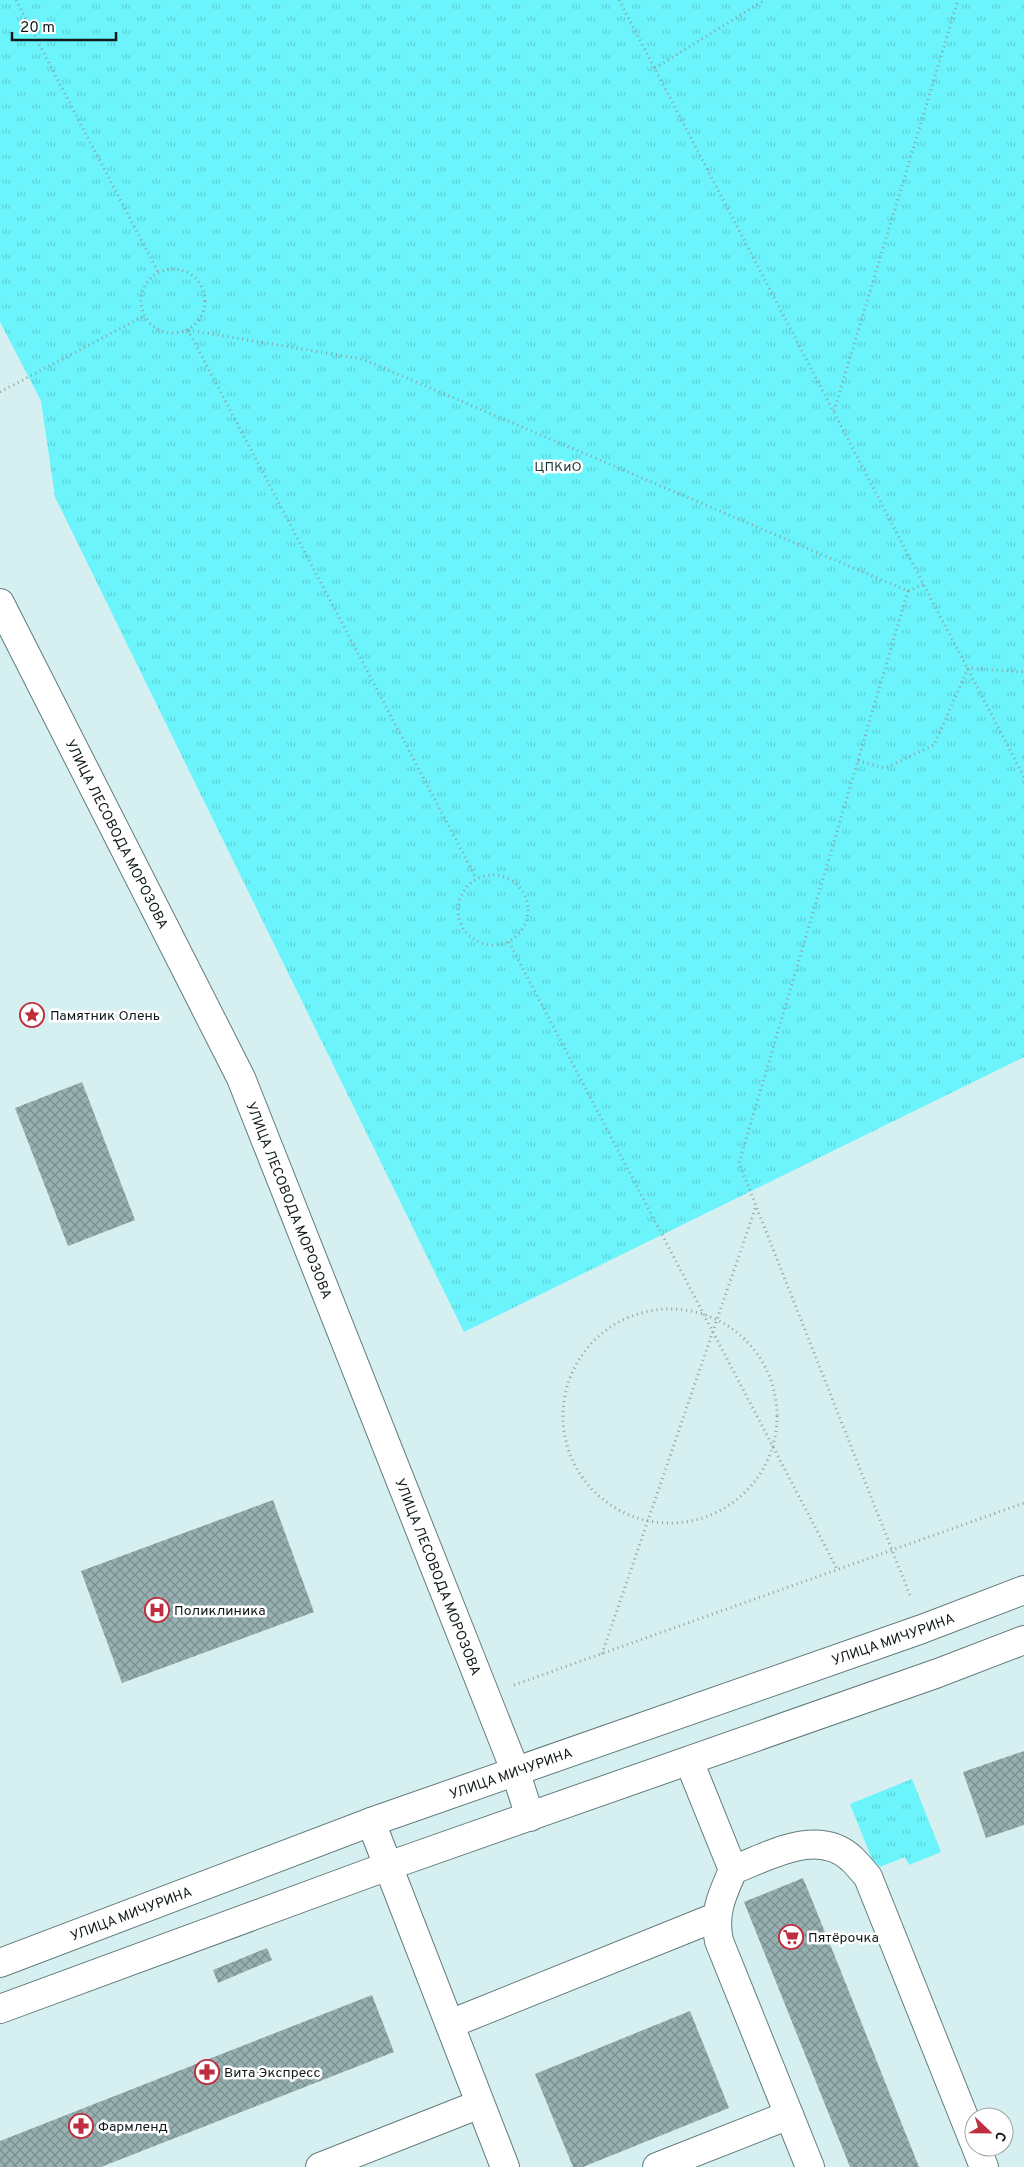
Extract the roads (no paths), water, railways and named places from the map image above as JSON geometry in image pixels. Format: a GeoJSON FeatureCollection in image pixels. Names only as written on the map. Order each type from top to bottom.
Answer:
{"type":"FeatureCollection","features":[{"type":"Feature","properties":{"kind":"street","name":"УЛИЦА ЛЕСОВОДА МОРОЗОВА"},"geometry":{"type":"LineString","coordinates":[[0,603],[241,1078],[486,1695],[515,1770],[530,1818]]}},
{"type":"Feature","properties":{"kind":"street","name":"УЛИЦА МИЧУРИНА"},"geometry":{"type":"LineString","coordinates":[[0,1963],[371,1822],[922,1629],[1024,1590]]}},
{"type":"Feature","properties":{"kind":"street"},"geometry":{"type":"LineString","coordinates":[[0,2010],[388,1866],[530,1818],[1024,1640]]}},
{"type":"Feature","properties":{"kind":"street"},"geometry":{"type":"LineString","coordinates":[[689,1761],[733,1870]]}},
{"type":"Feature","properties":{"kind":"street"},"geometry":{"type":"LineString","coordinates":[[371,1822],[505,2167]]}},
{"type":"Feature","properties":{"kind":"street"},"geometry":{"type":"LineString","coordinates":[[810,2167],[719,1941],[716,1917],[721,1896],[733,1870],[790,1847],[813,1844],[835,1849],[851,1858],[868,1877],[964,2117]]}},
{"type":"Feature","properties":{"kind":"street"},"geometry":{"type":"LineString","coordinates":[[450,2024],[716,1917]]}},
{"type":"Feature","properties":{"kind":"street"},"geometry":{"type":"LineString","coordinates":[[320,2167],[480,2104]]}},
{"type":"Feature","properties":{"kind":"street"},"geometry":{"type":"LineString","coordinates":[[657,2167],[789,2115]]}},
{"type":"Feature","properties":{"kind":"place","name":"Памятник Олень"},"geometry":{"type":"Point","coordinates":[32,1015]}},
{"type":"Feature","properties":{"kind":"place","name":"Поликлиника"},"geometry":{"type":"Point","coordinates":[157,1610]}},
{"type":"Feature","properties":{"kind":"place","name":"Пятёрочка"},"geometry":{"type":"Point","coordinates":[791,1937]}},
{"type":"Feature","properties":{"kind":"place","name":"Вита Экспресс"},"geometry":{"type":"Point","coordinates":[207,2072]}},
{"type":"Feature","properties":{"kind":"place","name":"Фармленд"},"geometry":{"type":"Point","coordinates":[81,2126]}},
{"type":"Feature","properties":{"kind":"park label","name":"ЦПКиО"},"geometry":{"type":"Point","coordinates":[558,466]}}]}
